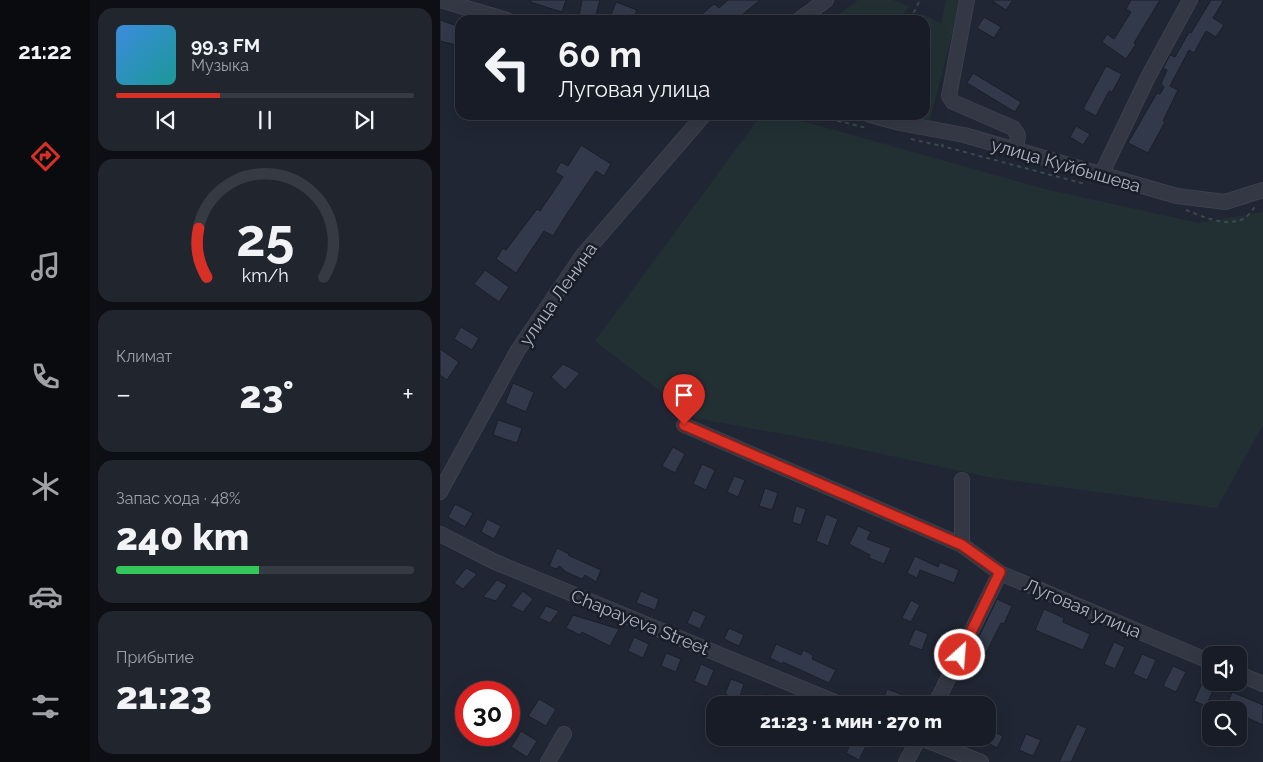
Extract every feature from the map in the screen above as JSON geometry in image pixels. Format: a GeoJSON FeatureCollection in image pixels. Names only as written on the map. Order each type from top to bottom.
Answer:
{"type":"FeatureCollection","features":[{"type":"Feature","properties":{"kind":"street"},"geometry":{"type":"LineString","coordinates":[[440,0],[490,15]]}},
{"type":"Feature","properties":{"kind":"street"},"geometry":{"type":"LineString","coordinates":[[805,15],[826,0]]}},
{"type":"Feature","properties":{"kind":"street"},"geometry":{"type":"LineString","coordinates":[[967,0],[949,96],[953,102],[1013,128],[1018,135],[1016,151]]}},
{"type":"Feature","properties":{"kind":"street"},"geometry":{"type":"LineString","coordinates":[[1101,176],[1148,77],[1190,0]]}},
{"type":"Feature","properties":{"kind":"street","name":"улица Ленина"},"geometry":{"type":"LineString","coordinates":[[440,492],[518,350],[583,255],[700,120]]}},
{"type":"Feature","properties":{"kind":"street","name":"улица Куйбышева"},"geometry":{"type":"LineString","coordinates":[[887,120],[964,135],[1101,176],[1177,196],[1225,202],[1261,197]]}},
{"type":"Feature","properties":{"kind":"street","name":"Луговая улица"},"geometry":{"type":"LineString","coordinates":[[684,425],[962,545],[1000,572],[1202,658]]}},
{"type":"Feature","properties":{"kind":"street"},"geometry":{"type":"LineString","coordinates":[[962,480],[962,545]]}},
{"type":"Feature","properties":{"kind":"street","name":"Chapayeva Street"},"geometry":{"type":"LineString","coordinates":[[440,534],[495,562],[820,696]]}},
{"type":"Feature","properties":{"kind":"street"},"geometry":{"type":"LineString","coordinates":[[939,696],[1000,572]]}},
{"type":"Feature","properties":{"kind":"street"},"geometry":{"type":"LineString","coordinates":[[1247,677],[1263,684]]}},
{"type":"Feature","properties":{"kind":"street"},"geometry":{"type":"LineString","coordinates":[[548,762],[564,734]]}},
{"type":"Feature","properties":{"kind":"street"},"geometry":{"type":"LineString","coordinates":[[906,762],[915,746]]}},
{"type":"Feature","properties":{"kind":"street"},"geometry":{"type":"LineString","coordinates":[[940,746],[981,762]]}},
{"type":"Feature","properties":{"kind":"path"},"geometry":{"type":"LineString","coordinates":[[912,15],[920,0]]}},
{"type":"Feature","properties":{"kind":"path"},"geometry":{"type":"LineString","coordinates":[[1184,210],[1224,222],[1236,222],[1247,217],[1261,197]]}},
{"type":"Feature","properties":{"kind":"shaded area"},"geometry":{"type":"Polygon","coordinates":[[[858,0],[893,0],[909,6],[903,15],[838,15],[858,0]]]}},
{"type":"Feature","properties":{"kind":"shaded area"},"geometry":{"type":"Polygon","coordinates":[[[946,0],[961,0],[929,124],[912,120],[930,120],[930,18],[941,24],[946,0]]]}},
{"type":"Feature","properties":{"kind":"shaded area"},"geometry":{"type":"Polygon","coordinates":[[[757,120],[799,120],[1045,189],[1199,223],[1263,212],[1263,425],[1217,508],[993,478],[826,442],[695,418],[595,341],[757,120]]]}},
{"type":"Feature","properties":{"kind":"building"},"geometry":{"type":"Polygon","coordinates":[[[531,0],[566,0],[562,12],[530,2],[531,0]]]}},
{"type":"Feature","properties":{"kind":"building"},"geometry":{"type":"Polygon","coordinates":[[[582,0],[600,0],[596,15],[579,15],[582,0]]]}},
{"type":"Feature","properties":{"kind":"building"},"geometry":{"type":"Polygon","coordinates":[[[728,0],[760,0],[742,15],[702,14],[714,4],[719,8],[728,0]]]}},
{"type":"Feature","properties":{"kind":"building"},"geometry":{"type":"Polygon","coordinates":[[[991,0],[1013,0],[1006,10],[991,0]]]}},
{"type":"Feature","properties":{"kind":"building"},"geometry":{"type":"Polygon","coordinates":[[[1131,0],[1160,0],[1126,59],[1102,42],[1107,34],[1114,39],[1131,12],[1126,9],[1131,0]]]}},
{"type":"Feature","properties":{"kind":"building"},"geometry":{"type":"Polygon","coordinates":[[[1211,0],[1224,0],[1213,18],[1224,25],[1216,37],[1206,31],[1194,53],[1189,50],[1170,86],[1178,90],[1163,121],[1165,122],[1148,153],[1128,143],[1157,93],[1160,94],[1164,87],[1161,84],[1167,70],[1163,68],[1170,55],[1175,57],[1189,32],[1191,33],[1211,0]]]}},
{"type":"Feature","properties":{"kind":"building"},"geometry":{"type":"Polygon","coordinates":[[[616,2],[637,10],[635,15],[611,15],[616,2]]]}},
{"type":"Feature","properties":{"kind":"building"},"geometry":{"type":"Polygon","coordinates":[[[984,17],[1001,27],[994,38],[977,28],[984,17]]]}},
{"type":"Feature","properties":{"kind":"building"},"geometry":{"type":"Polygon","coordinates":[[[440,20],[455,25],[455,45],[440,41],[440,20]]]}},
{"type":"Feature","properties":{"kind":"building"},"geometry":{"type":"Polygon","coordinates":[[[1106,66],[1122,74],[1112,92],[1109,91],[1096,116],[1083,109],[1106,66]]]}},
{"type":"Feature","properties":{"kind":"building"},"geometry":{"type":"Polygon","coordinates":[[[973,73],[1021,102],[1015,112],[967,83],[973,73]]]}},
{"type":"Feature","properties":{"kind":"building"},"geometry":{"type":"Polygon","coordinates":[[[1076,126],[1090,134],[1083,145],[1070,137],[1076,126]]]}},
{"type":"Feature","properties":{"kind":"building"},"geometry":{"type":"Polygon","coordinates":[[[581,145],[611,164],[604,176],[596,171],[553,236],[544,231],[516,273],[496,259],[503,248],[506,250],[537,209],[540,211],[563,177],[555,172],[561,162],[568,166],[581,145]]]}},
{"type":"Feature","properties":{"kind":"building"},"geometry":{"type":"Polygon","coordinates":[[[485,270],[509,287],[499,302],[474,284],[485,270]]]}},
{"type":"Feature","properties":{"kind":"building"},"geometry":{"type":"Polygon","coordinates":[[[461,327],[479,338],[472,350],[454,339],[461,327]]]}},
{"type":"Feature","properties":{"kind":"building"},"geometry":{"type":"Polygon","coordinates":[[[440,349],[459,362],[447,380],[440,375],[440,349]]]}},
{"type":"Feature","properties":{"kind":"building"},"geometry":{"type":"Polygon","coordinates":[[[563,364],[580,373],[565,390],[551,377],[563,364]]]}},
{"type":"Feature","properties":{"kind":"building"},"geometry":{"type":"Polygon","coordinates":[[[513,383],[534,392],[526,412],[505,403],[513,383]]]}},
{"type":"Feature","properties":{"kind":"building"},"geometry":{"type":"Polygon","coordinates":[[[498,420],[522,428],[517,443],[493,435],[498,420]]]}},
{"type":"Feature","properties":{"kind":"building"},"geometry":{"type":"Polygon","coordinates":[[[673,447],[685,454],[675,473],[662,466],[673,447]]]}},
{"type":"Feature","properties":{"kind":"building"},"geometry":{"type":"Polygon","coordinates":[[[702,464],[715,470],[706,490],[693,484],[702,464]]]}},
{"type":"Feature","properties":{"kind":"building"},"geometry":{"type":"Polygon","coordinates":[[[734,476],[745,480],[738,497],[727,492],[734,476]]]}},
{"type":"Feature","properties":{"kind":"building"},"geometry":{"type":"Polygon","coordinates":[[[765,488],[778,493],[772,510],[759,506],[765,488]]]}},
{"type":"Feature","properties":{"kind":"building"},"geometry":{"type":"Polygon","coordinates":[[[455,504],[473,513],[465,527],[448,517],[455,504]]]}},
{"type":"Feature","properties":{"kind":"building"},"geometry":{"type":"Polygon","coordinates":[[[796,506],[806,509],[801,525],[792,522],[796,506]]]}},
{"type":"Feature","properties":{"kind":"building"},"geometry":{"type":"Polygon","coordinates":[[[826,514],[838,519],[828,546],[816,541],[826,514]]]}},
{"type":"Feature","properties":{"kind":"building"},"geometry":{"type":"Polygon","coordinates":[[[487,519],[501,526],[494,539],[481,532],[487,519]]]}},
{"type":"Feature","properties":{"kind":"building"},"geometry":{"type":"Polygon","coordinates":[[[858,526],[871,532],[867,539],[891,548],[884,564],[869,558],[870,555],[849,544],[858,526]]]}},
{"type":"Feature","properties":{"kind":"building"},"geometry":{"type":"Polygon","coordinates":[[[557,548],[601,570],[596,582],[585,575],[582,579],[566,572],[560,566],[556,569],[549,566],[557,548]]]}},
{"type":"Feature","properties":{"kind":"building"},"geometry":{"type":"Polygon","coordinates":[[[915,556],[938,567],[940,562],[959,570],[954,583],[920,570],[917,578],[907,573],[915,556]]]}},
{"type":"Feature","properties":{"kind":"building"},"geometry":{"type":"Polygon","coordinates":[[[466,568],[477,574],[463,589],[454,583],[466,568]]]}},
{"type":"Feature","properties":{"kind":"building"},"geometry":{"type":"Polygon","coordinates":[[[497,580],[507,585],[496,601],[483,597],[497,580]]]}},
{"type":"Feature","properties":{"kind":"building"},"geometry":{"type":"Polygon","coordinates":[[[523,591],[533,599],[523,612],[511,606],[523,591]]]}},
{"type":"Feature","properties":{"kind":"building"},"geometry":{"type":"Polygon","coordinates":[[[641,591],[659,599],[655,610],[636,603],[641,591]]]}},
{"type":"Feature","properties":{"kind":"building"},"geometry":{"type":"Polygon","coordinates":[[[997,599],[1012,606],[1004,624],[1001,623],[985,655],[973,649],[997,599]]]}},
{"type":"Feature","properties":{"kind":"building"},"geometry":{"type":"Polygon","coordinates":[[[911,600],[920,605],[911,622],[902,618],[911,600]]]}},
{"type":"Feature","properties":{"kind":"building"},"geometry":{"type":"Polygon","coordinates":[[[546,606],[559,611],[550,623],[539,618],[546,606]]]}},
{"type":"Feature","properties":{"kind":"building"},"geometry":{"type":"Polygon","coordinates":[[[1044,609],[1064,618],[1063,622],[1090,634],[1083,650],[1035,630],[1044,609]]]}},
{"type":"Feature","properties":{"kind":"building"},"geometry":{"type":"Polygon","coordinates":[[[693,610],[706,616],[700,629],[687,623],[693,610]]]}},
{"type":"Feature","properties":{"kind":"building"},"geometry":{"type":"Polygon","coordinates":[[[573,615],[619,629],[610,646],[582,632],[580,635],[566,628],[573,615]]]}},
{"type":"Feature","properties":{"kind":"building"},"geometry":{"type":"Polygon","coordinates":[[[729,628],[744,635],[739,646],[724,639],[729,628]]]}},
{"type":"Feature","properties":{"kind":"building"},"geometry":{"type":"Polygon","coordinates":[[[915,629],[928,634],[922,650],[908,645],[915,629]]]}},
{"type":"Feature","properties":{"kind":"building"},"geometry":{"type":"Polygon","coordinates":[[[634,637],[649,644],[643,658],[628,651],[634,637]]]}},
{"type":"Feature","properties":{"kind":"building"},"geometry":{"type":"Polygon","coordinates":[[[1114,642],[1125,647],[1115,669],[1104,664],[1114,642]]]}},
{"type":"Feature","properties":{"kind":"building"},"geometry":{"type":"Polygon","coordinates":[[[776,644],[801,655],[803,650],[813,655],[812,659],[836,670],[829,683],[770,658],[776,644]]]}},
{"type":"Feature","properties":{"kind":"building"},"geometry":{"type":"Polygon","coordinates":[[[666,653],[681,659],[676,672],[661,666],[666,653]]]}},
{"type":"Feature","properties":{"kind":"building"},"geometry":{"type":"Polygon","coordinates":[[[1142,654],[1156,660],[1147,680],[1133,674],[1142,654]]]}},
{"type":"Feature","properties":{"kind":"building"},"geometry":{"type":"Polygon","coordinates":[[[701,664],[714,670],[707,687],[694,681],[701,664]]]}},
{"type":"Feature","properties":{"kind":"building"},"geometry":{"type":"Polygon","coordinates":[[[1173,666],[1186,672],[1176,692],[1163,686],[1173,666]]]}},
{"type":"Feature","properties":{"kind":"building"},"geometry":{"type":"Polygon","coordinates":[[[731,679],[744,684],[740,696],[725,694],[731,679]]]}},
{"type":"Feature","properties":{"kind":"building"},"geometry":{"type":"Polygon","coordinates":[[[1202,683],[1202,691],[1213,691],[1208,701],[1202,701],[1202,704],[1194,701],[1202,683]]]}},
{"type":"Feature","properties":{"kind":"building"},"geometry":{"type":"Polygon","coordinates":[[[887,689],[901,694],[900,696],[884,696],[887,689]]]}},
{"type":"Feature","properties":{"kind":"building"},"geometry":{"type":"Polygon","coordinates":[[[1232,692],[1263,705],[1263,725],[1247,718],[1247,701],[1228,701],[1232,692]]]}},
{"type":"Feature","properties":{"kind":"building"},"geometry":{"type":"Polygon","coordinates":[[[539,699],[556,709],[546,726],[528,716],[539,699]]]}},
{"type":"Feature","properties":{"kind":"building"},"geometry":{"type":"Polygon","coordinates":[[[1077,724],[1087,728],[1071,762],[1059,762],[1077,724]]]}},
{"type":"Feature","properties":{"kind":"building"},"geometry":{"type":"Polygon","coordinates":[[[521,731],[537,741],[527,757],[511,747],[520,746],[521,731]]]}},
{"type":"Feature","properties":{"kind":"building"},"geometry":{"type":"Polygon","coordinates":[[[996,733],[1003,736],[997,748],[993,746],[996,746],[996,733]]]}},
{"type":"Feature","properties":{"kind":"building"},"geometry":{"type":"Polygon","coordinates":[[[1026,734],[1041,740],[1033,756],[1019,750],[1026,734]]]}},
{"type":"Feature","properties":{"kind":"building"},"geometry":{"type":"Polygon","coordinates":[[[850,746],[866,746],[859,760],[846,753],[850,746]]]}},
{"type":"Feature","properties":{"kind":"route"},"geometry":{"type":"LineString","coordinates":[[684,425],[962,545],[1000,572],[960,655]]}}]}
